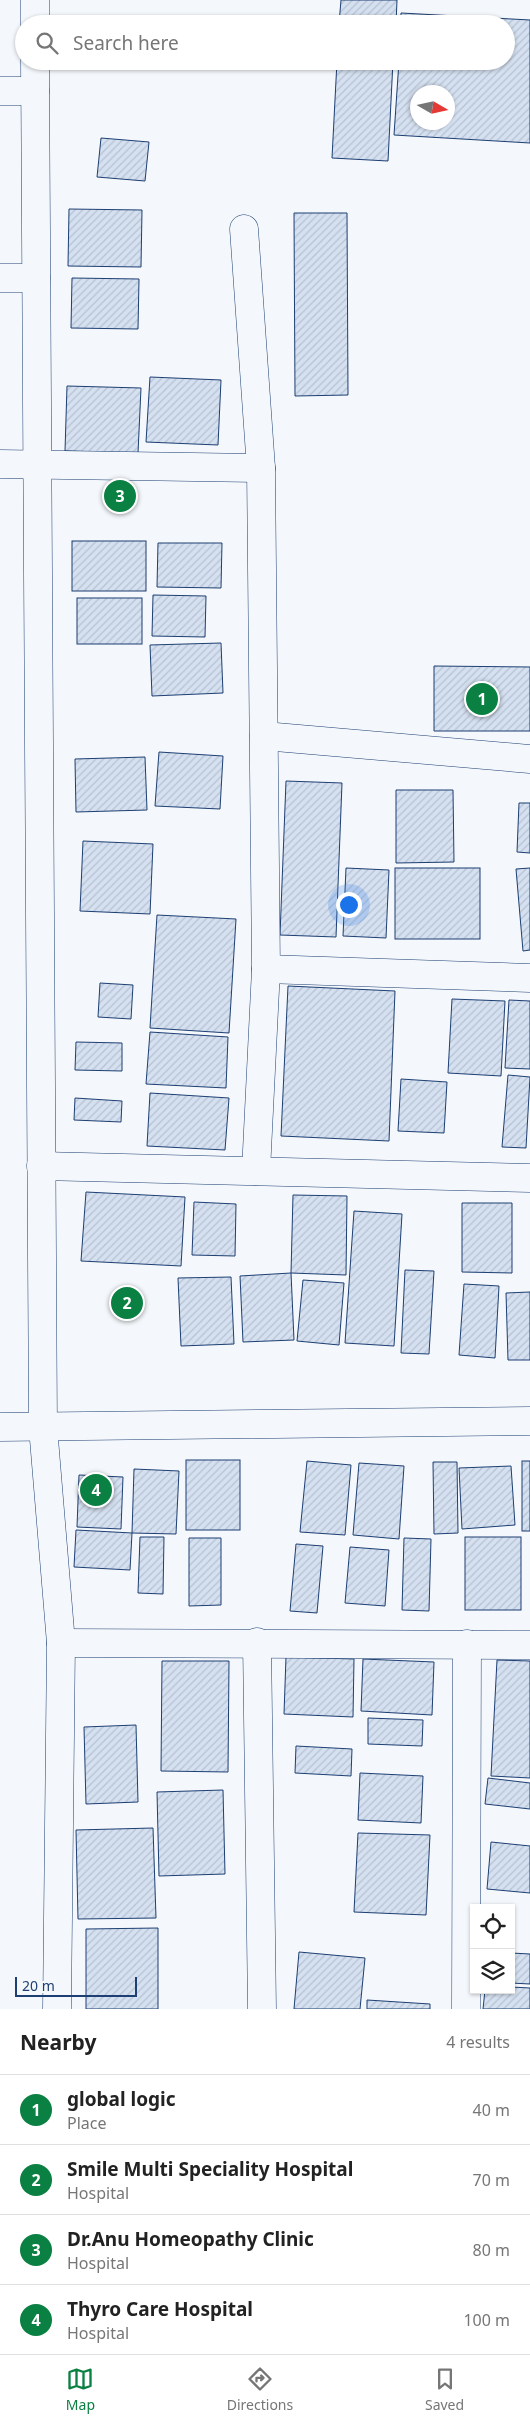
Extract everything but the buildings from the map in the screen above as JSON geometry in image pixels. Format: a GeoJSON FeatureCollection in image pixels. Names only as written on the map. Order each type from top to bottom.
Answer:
{"type":"FeatureCollection","features":[{"type":"Feature","properties":{"kind":"street"},"geometry":{"type":"LineString","coordinates":[[35,0],[35,15]]}},
{"type":"Feature","properties":{"kind":"street"},"geometry":{"type":"LineString","coordinates":[[35,70],[43,1427],[61,1643],[57,2009]]}},
{"type":"Feature","properties":{"kind":"street"},"geometry":{"type":"LineString","coordinates":[[0,91],[35,91]]}},
{"type":"Feature","properties":{"kind":"street"},"geometry":{"type":"LineString","coordinates":[[244,230],[261,468],[266,969],[256,1171]]}},
{"type":"Feature","properties":{"kind":"street"},"geometry":{"type":"LineString","coordinates":[[0,278],[36,278]]}},
{"type":"Feature","properties":{"kind":"street"},"geometry":{"type":"LineString","coordinates":[[0,464],[261,468]]}},
{"type":"Feature","properties":{"kind":"street"},"geometry":{"type":"LineString","coordinates":[[264,736],[530,759]]}},
{"type":"Feature","properties":{"kind":"street"},"geometry":{"type":"LineString","coordinates":[[266,969],[530,978]]}},
{"type":"Feature","properties":{"kind":"street"},"geometry":{"type":"LineString","coordinates":[[41,1166],[530,1178]]}},
{"type":"Feature","properties":{"kind":"street"},"geometry":{"type":"LineString","coordinates":[[0,1428],[530,1422]]}},
{"type":"Feature","properties":{"kind":"street"},"geometry":{"type":"LineString","coordinates":[[61,1643],[257,1642],[530,1645]]}},
{"type":"Feature","properties":{"kind":"street"},"geometry":{"type":"LineString","coordinates":[[257,1642],[262,2009]]}},
{"type":"Feature","properties":{"kind":"street"},"geometry":{"type":"LineString","coordinates":[[466,2009],[467,1644]]}},
{"type":"Feature","properties":{"kind":"place","name":"Dr.Anu Homeopathy Clinic"},"geometry":{"type":"Point","coordinates":[120,496]}},
{"type":"Feature","properties":{"kind":"place","name":"global logic"},"geometry":{"type":"Point","coordinates":[482,699]}},
{"type":"Feature","properties":{"kind":"place","name":"Smile Multi Speciality Hospital"},"geometry":{"type":"Point","coordinates":[127,1303]}},
{"type":"Feature","properties":{"kind":"place","name":"Thyro Care Hospital"},"geometry":{"type":"Point","coordinates":[96,1490]}}]}
